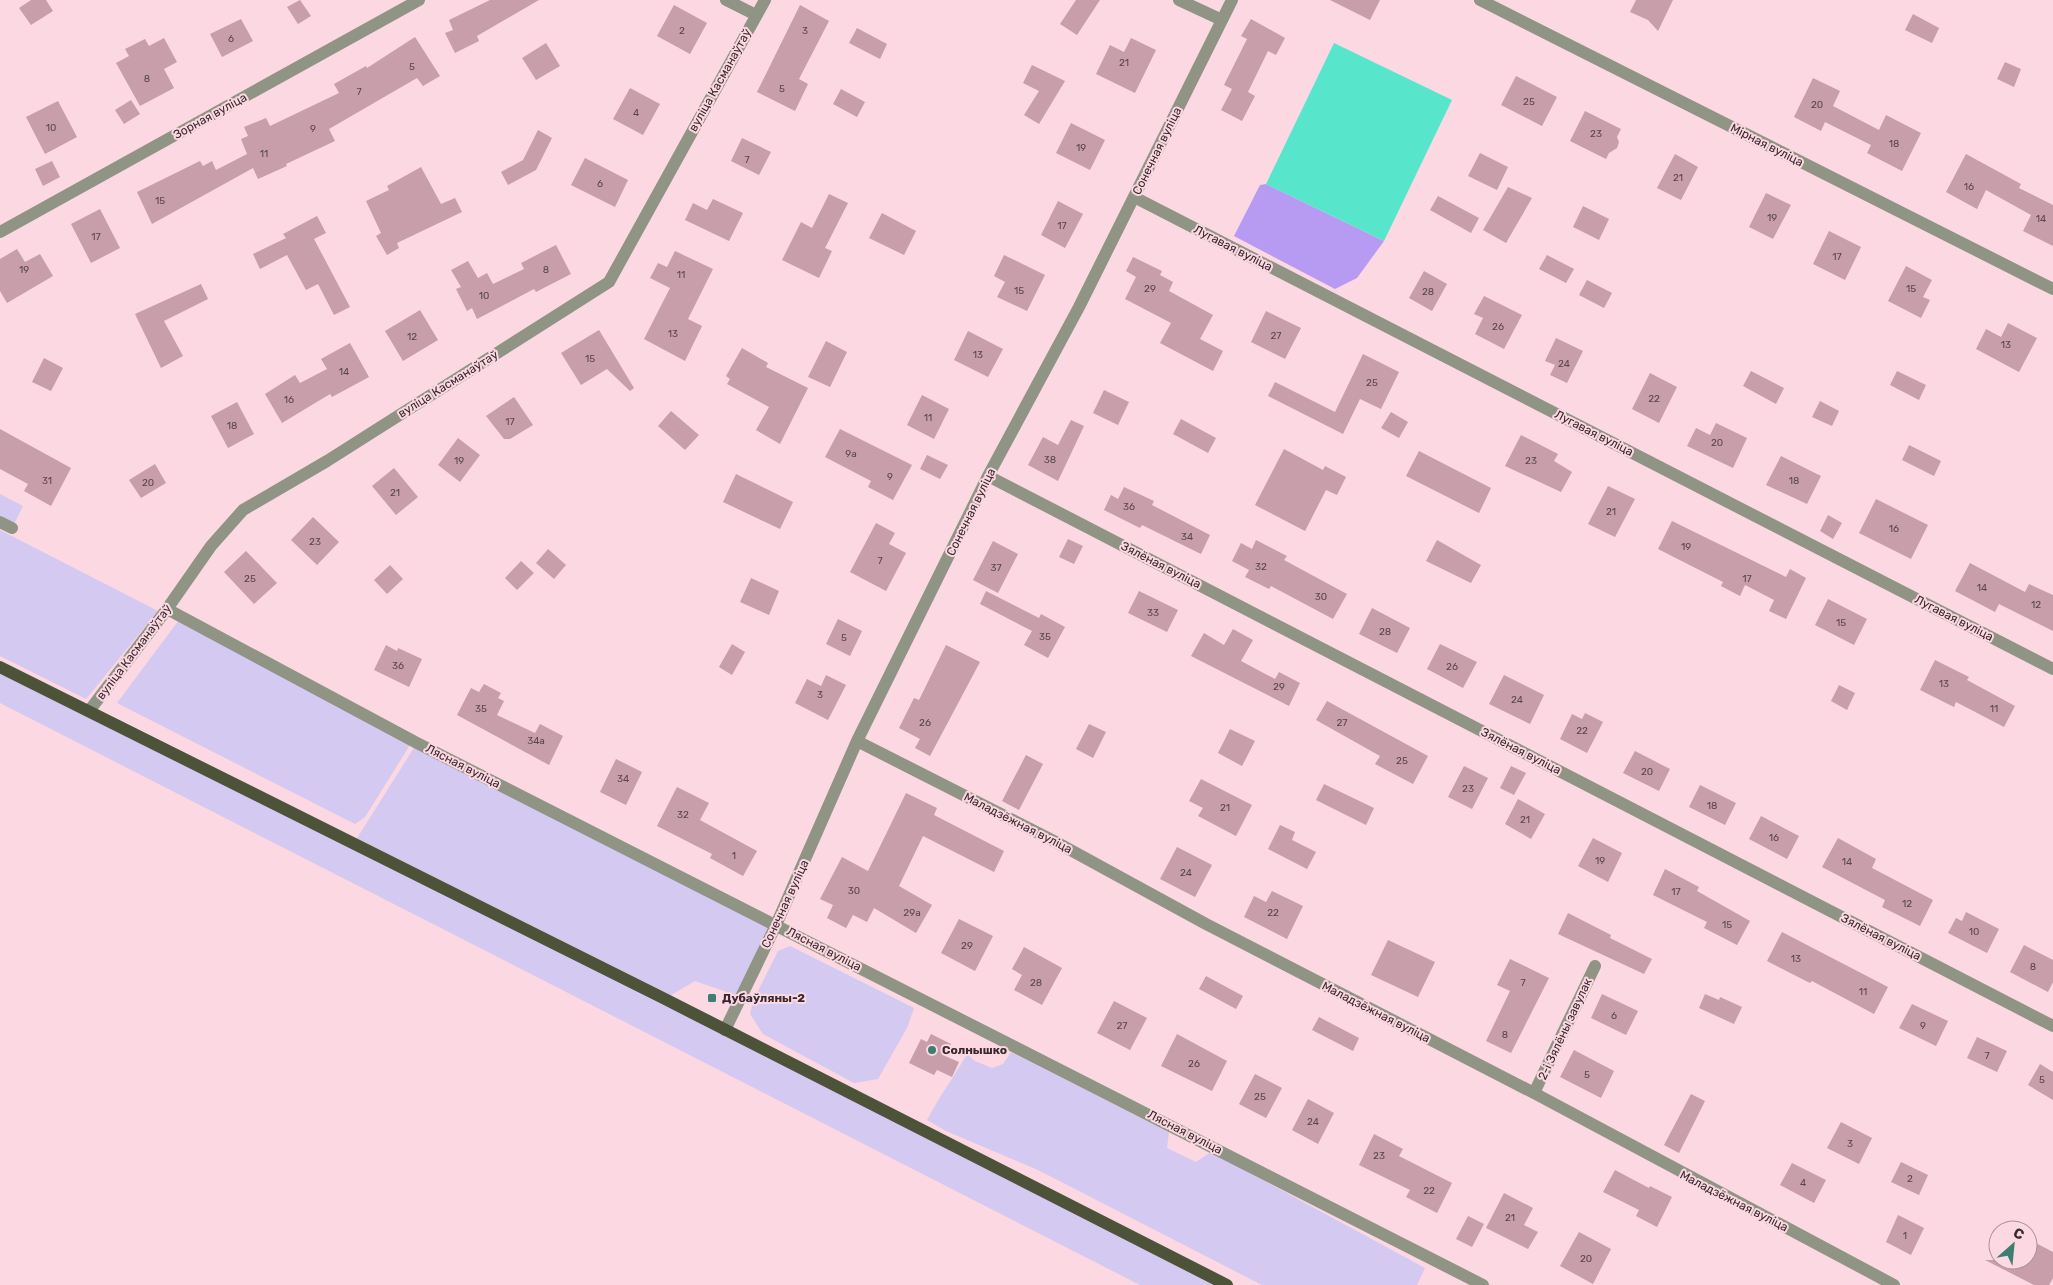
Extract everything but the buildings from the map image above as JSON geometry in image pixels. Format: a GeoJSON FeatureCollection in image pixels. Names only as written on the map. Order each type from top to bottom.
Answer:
{"type":"FeatureCollection","features":[{"type":"Feature","properties":{"kind":"main road"},"geometry":{"type":"LineString","coordinates":[[0,667],[725,1030],[1227,1285]]}},
{"type":"Feature","properties":{"kind":"street","name":"Зорная вуліца"},"geometry":{"type":"LineString","coordinates":[[0,232],[419,0]]}},
{"type":"Feature","properties":{"kind":"street"},"geometry":{"type":"LineString","coordinates":[[726,0],[756,15]]}},
{"type":"Feature","properties":{"kind":"street","name":"вуліца Касманаўтаў"},"geometry":{"type":"LineString","coordinates":[[89,711],[167,609],[211,546],[243,510],[326,461],[609,282],[765,0]]}},
{"type":"Feature","properties":{"kind":"street"},"geometry":{"type":"LineString","coordinates":[[1179,0],[1222,20]]}},
{"type":"Feature","properties":{"kind":"street","name":"Сонечная вуліца"},"geometry":{"type":"LineString","coordinates":[[725,1030],[776,925],[858,742],[988,476],[1079,307],[1232,0]]}},
{"type":"Feature","properties":{"kind":"street","name":"Мірная вуліца"},"geometry":{"type":"LineString","coordinates":[[1480,0],[2053,289]]}},
{"type":"Feature","properties":{"kind":"street","name":"Лугавая вуліца"},"geometry":{"type":"LineString","coordinates":[[1134,197],[2053,669]]}},
{"type":"Feature","properties":{"kind":"street","name":"Зялёная вуліца"},"geometry":{"type":"LineString","coordinates":[[988,476],[2053,1026]]}},
{"type":"Feature","properties":{"kind":"street"},"geometry":{"type":"LineString","coordinates":[[0,522],[12,528]]}},
{"type":"Feature","properties":{"kind":"street","name":"Лясная вуліца"},"geometry":{"type":"LineString","coordinates":[[167,609],[417,743],[1483,1285]]}},
{"type":"Feature","properties":{"kind":"street","name":"Маладзёжная вуліца"},"geometry":{"type":"LineString","coordinates":[[858,742],[1054,841],[1206,924],[1534,1093],[1894,1285]]}},
{"type":"Feature","properties":{"kind":"street","name":"2-і Зялёны завулак"},"geometry":{"type":"LineString","coordinates":[[1534,1093],[1595,966]]}},
{"type":"Feature","properties":{"kind":"shaded area"},"geometry":{"type":"Polygon","coordinates":[[[1334,43],[1452,100],[1384,241],[1266,184],[1334,43]]]}},
{"type":"Feature","properties":{"kind":"shaded area"},"geometry":{"type":"Polygon","coordinates":[[[1266,184],[1384,241],[1357,278],[1335,289],[1234,236],[1260,185],[1266,184]]]}},
{"type":"Feature","properties":{"kind":"shaded area"},"geometry":{"type":"Polygon","coordinates":[[[0,494],[23,506],[12,528],[0,522],[0,494]]]}},
{"type":"Feature","properties":{"kind":"shaded area"},"geometry":{"type":"Polygon","coordinates":[[[0,530],[158,611],[86,699],[0,656],[0,530]]]}},
{"type":"Feature","properties":{"kind":"shaded area"},"geometry":{"type":"Polygon","coordinates":[[[179,620],[410,745],[365,817],[355,824],[117,703],[179,620]]]}},
{"type":"Feature","properties":{"kind":"shaded area"},"geometry":{"type":"Polygon","coordinates":[[[0,667],[354,843],[417,743],[776,925],[741,997],[695,981],[666,998],[1226,1285],[1140,1285],[0,703],[0,667]]]}},
{"type":"Feature","properties":{"kind":"shaded area"},"geometry":{"type":"Polygon","coordinates":[[[790,946],[914,1008],[907,1028],[878,1079],[854,1083],[763,1034],[750,1014],[754,999],[778,951],[790,946]]]}},
{"type":"Feature","properties":{"kind":"shaded area"},"geometry":{"type":"Polygon","coordinates":[[[1011,1052],[1169,1132],[1167,1148],[1196,1162],[1211,1152],[1425,1268],[1417,1285],[1262,1285],[1038,1170],[946,1131],[927,1120],[967,1054],[975,1061],[992,1068],[1003,1064],[1011,1052]]]}},
{"type":"Feature","properties":{"kind":"place","name":"Дубаўляны-2"},"geometry":{"type":"Point","coordinates":[712,998]}},
{"type":"Feature","properties":{"kind":"place","name":"Солнышко"},"geometry":{"type":"Point","coordinates":[932,1050]}}]}
